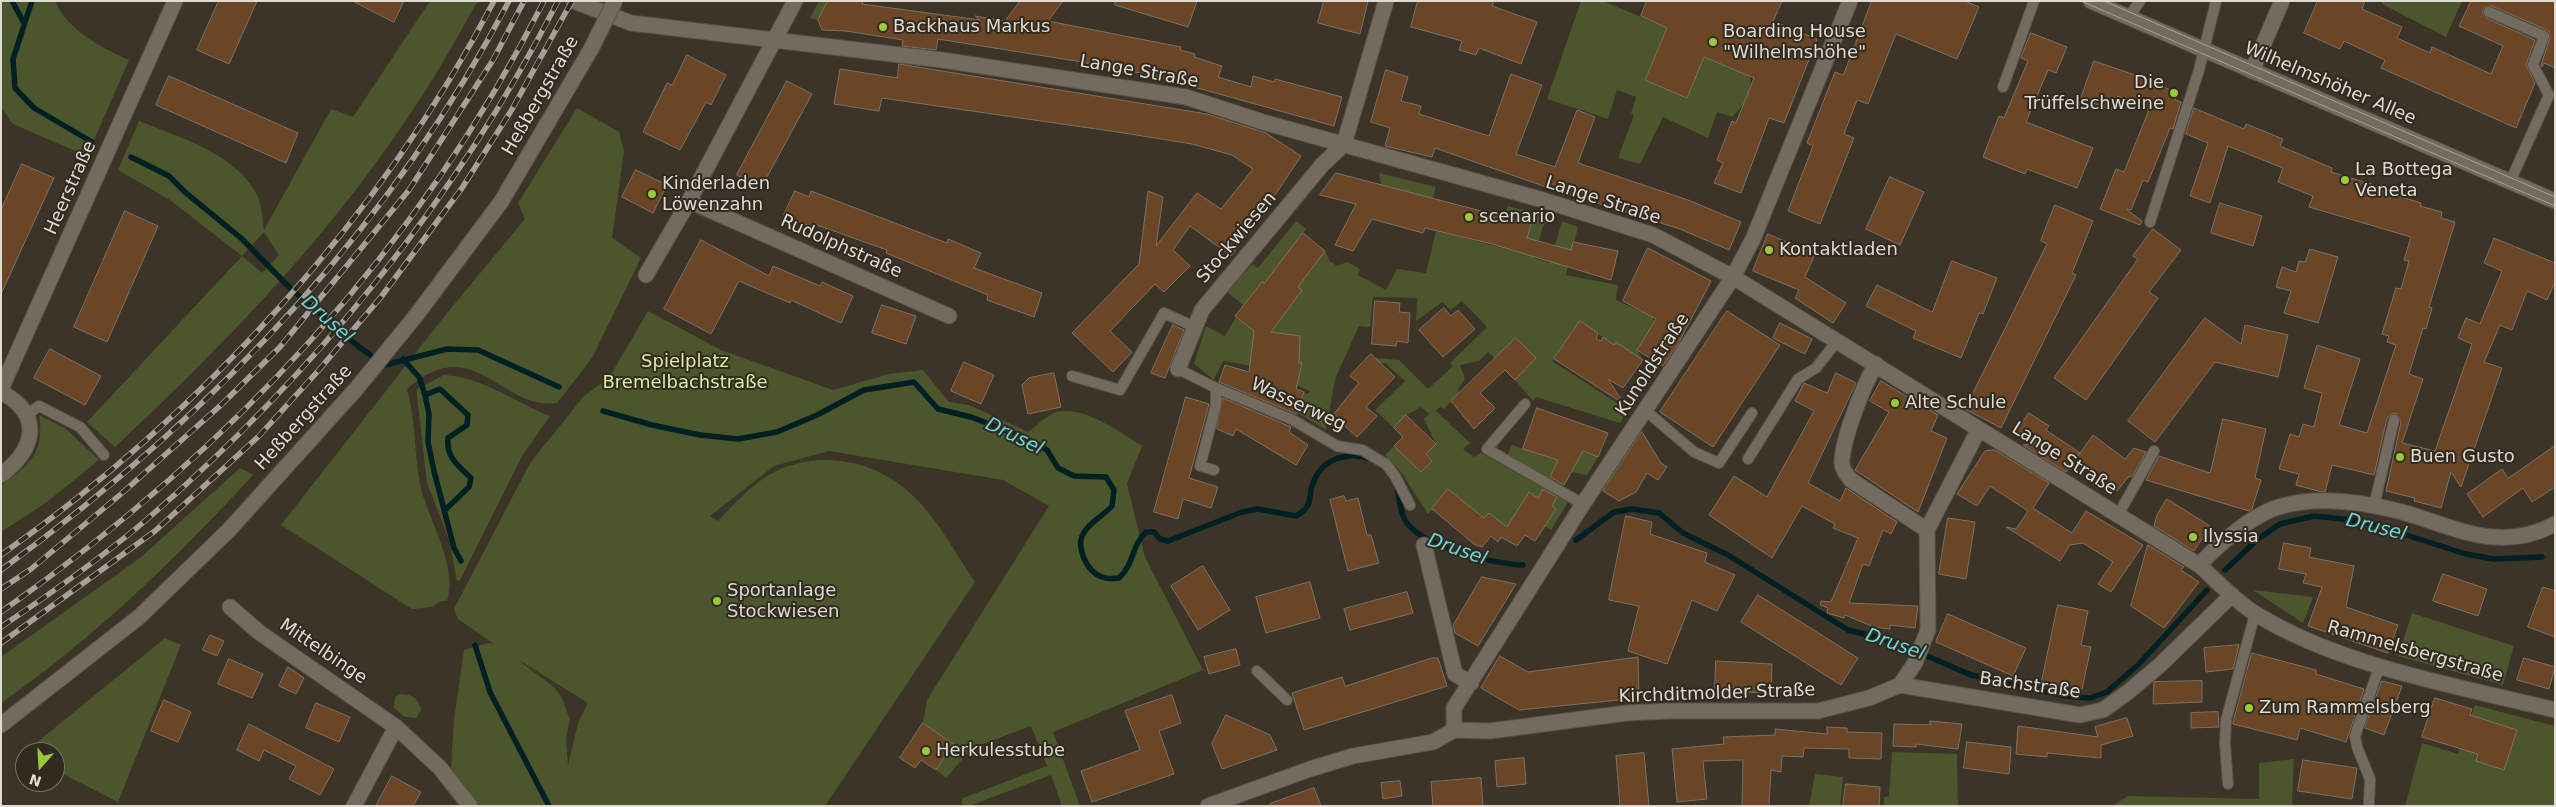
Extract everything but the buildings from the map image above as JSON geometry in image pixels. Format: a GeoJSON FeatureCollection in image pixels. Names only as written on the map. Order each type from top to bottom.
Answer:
{"type":"FeatureCollection","features":[{"type":"Feature","properties":{"kind":"street","name":"Heerstraße"},"geometry":{"type":"LineString","coordinates":[[1,391],[175,1]]}},
{"type":"Feature","properties":{"kind":"street","name":"Lange Straße"},"geometry":{"type":"LineString","coordinates":[[574,1],[631,23],[942,60],[1181,96],[1263,122],[1543,200],[1653,235],[1733,277],[2199,565]]}},
{"type":"Feature","properties":{"kind":"street","name":"Heßbergstraße"},"geometry":{"type":"LineString","coordinates":[[1,725],[139,617],[229,530],[357,388],[418,314],[501,202],[591,50],[615,1]]}},
{"type":"Feature","properties":{"kind":"street"},"geometry":{"type":"LineString","coordinates":[[646,275],[689,201],[795,1]]}},
{"type":"Feature","properties":{"kind":"street"},"geometry":{"type":"LineString","coordinates":[[1344,144],[1386,1]]}},
{"type":"Feature","properties":{"kind":"street","name":"Kunoldstraße"},"geometry":{"type":"LineString","coordinates":[[1454,730],[1454,708],[1583,504],[1733,277],[1753,238],[1850,1]]}},
{"type":"Feature","properties":{"kind":"street","name":"Wilhelmshöher Allee"},"geometry":{"type":"LineString","coordinates":[[2091,1],[2555,201]]}},
{"type":"Feature","properties":{"kind":"street"},"geometry":{"type":"LineString","coordinates":[[2252,71],[2282,1]]}},
{"type":"Feature","properties":{"kind":"street","name":"Stockwiesen"},"geometry":{"type":"LineString","coordinates":[[1178,369],[1202,310],[1322,165],[1344,144]]}},
{"type":"Feature","properties":{"kind":"street","name":"Rudolphstraße"},"geometry":{"type":"LineString","coordinates":[[689,201],[949,316]]}},
{"type":"Feature","properties":{"kind":"street"},"geometry":{"type":"LineString","coordinates":[[1876,364],[1865,383],[1846,444],[1842,461],[1844,472],[1851,480],[1927,530]]}},
{"type":"Feature","properties":{"kind":"street"},"geometry":{"type":"LineString","coordinates":[[1,391],[18,401],[28,415],[29,438],[26,449],[17,462],[1,475]]}},
{"type":"Feature","properties":{"kind":"street"},"geometry":{"type":"LineString","coordinates":[[1900,685],[1915,663],[1928,630],[1927,530],[1979,429]]}},
{"type":"Feature","properties":{"kind":"street"},"geometry":{"type":"LineString","coordinates":[[2199,565],[2239,530],[2280,506],[2306,502],[2336,501],[2374,506],[2402,512],[2462,532],[2504,540],[2538,532],[2555,524]]}},
{"type":"Feature","properties":{"kind":"street"},"geometry":{"type":"LineString","coordinates":[[1424,545],[1455,674],[1471,683]]}},
{"type":"Feature","properties":{"kind":"street","name":"Rammelsbergstraße"},"geometry":{"type":"LineString","coordinates":[[2199,565],[2255,614],[2303,639],[2380,665],[2555,710]]}},
{"type":"Feature","properties":{"kind":"street","name":"Bachstraße"},"geometry":{"type":"LineString","coordinates":[[1900,685],[2080,715],[2103,710],[2159,666],[2232,595]]}},
{"type":"Feature","properties":{"kind":"street","name":"Mittelbinge"},"geometry":{"type":"LineString","coordinates":[[230,607],[260,633],[396,727],[440,768],[470,806]]}},
{"type":"Feature","properties":{"kind":"street","name":"Kirchditmolder Straße"},"geometry":{"type":"LineString","coordinates":[[1208,806],[1310,769],[1360,755],[1432,742],[1454,730],[1490,730],[1627,713],[1818,710],[1869,698],[1900,685]]}},
{"type":"Feature","properties":{"kind":"street"},"geometry":{"type":"LineString","coordinates":[[354,806],[396,727]]}},
{"type":"Feature","properties":{"kind":"lane"},"geometry":{"type":"LineString","coordinates":[[2003,87],[2034,1]]}},
{"type":"Feature","properties":{"kind":"lane"},"geometry":{"type":"LineString","coordinates":[[2128,18],[2140,1]]}},
{"type":"Feature","properties":{"kind":"lane"},"geometry":{"type":"LineString","coordinates":[[2150,222],[2199,70],[2216,1]]}},
{"type":"Feature","properties":{"kind":"lane"},"geometry":{"type":"LineString","coordinates":[[2489,12],[2544,36],[2533,65],[2549,95],[2510,182]]}},
{"type":"Feature","properties":{"kind":"lane"},"geometry":{"type":"LineString","coordinates":[[1072,376],[1120,390],[1164,313],[1195,327]]}},
{"type":"Feature","properties":{"kind":"lane"},"geometry":{"type":"LineString","coordinates":[[1748,459],[1798,379],[1816,368],[1837,341]]}},
{"type":"Feature","properties":{"kind":"lane","name":"Wasserweg"},"geometry":{"type":"LineString","coordinates":[[1178,369],[1216,388],[1293,420],[1337,446],[1362,450],[1386,464],[1395,476],[1410,505]]}},
{"type":"Feature","properties":{"kind":"lane"},"geometry":{"type":"LineString","coordinates":[[1214,470],[1200,466],[1216,406],[1216,388]]}},
{"type":"Feature","properties":{"kind":"lane"},"geometry":{"type":"LineString","coordinates":[[1525,404],[1487,448],[1583,504]]}},
{"type":"Feature","properties":{"kind":"lane"},"geometry":{"type":"LineString","coordinates":[[28,415],[39,406],[80,427],[104,455]]}},
{"type":"Feature","properties":{"kind":"lane"},"geometry":{"type":"LineString","coordinates":[[1645,410],[1694,452],[1719,463],[1752,413]]}},
{"type":"Feature","properties":{"kind":"lane"},"geometry":{"type":"LineString","coordinates":[[2374,506],[2394,420]]}},
{"type":"Feature","properties":{"kind":"lane"},"geometry":{"type":"LineString","coordinates":[[2118,515],[2154,451]]}},
{"type":"Feature","properties":{"kind":"lane"},"geometry":{"type":"LineString","coordinates":[[2228,784],[2225,744],[2226,720],[2255,614]]}},
{"type":"Feature","properties":{"kind":"lane"},"geometry":{"type":"LineString","coordinates":[[2369,803],[2370,779],[2357,747],[2355,736],[2380,665]]}},
{"type":"Feature","properties":{"kind":"lane"},"geometry":{"type":"LineString","coordinates":[[1257,671],[1287,700]]}},
{"type":"Feature","properties":{"kind":"green space"},"geometry":{"type":"Polygon","coordinates":[[[1,1],[55,1],[68,21],[86,37],[129,60],[87,156],[13,124],[1,107],[1,1]]]}},
{"type":"Feature","properties":{"kind":"green space"},"geometry":{"type":"Polygon","coordinates":[[[430,1],[480,1],[475,5],[439,68],[401,128],[359,186],[314,241],[218,347],[115,447],[87,422],[242,256],[170,200],[118,170],[139,121],[188,140],[220,157],[234,167],[246,179],[258,197],[264,230],[331,109],[353,117],[430,1]],[[264,232],[242,256],[262,273],[279,255],[264,232]]]}},
{"type":"Feature","properties":{"kind":"green space"},"geometry":{"type":"Polygon","coordinates":[[[819,1],[828,1],[818,20],[810,18],[819,1]]]}},
{"type":"Feature","properties":{"kind":"green space"},"geometry":{"type":"Polygon","coordinates":[[[1581,1],[1603,1],[1667,28],[1645,80],[1686,98],[1704,57],[1750,76],[1750,88],[1743,104],[1732,117],[1717,112],[1708,138],[1663,117],[1640,164],[1618,158],[1634,115],[1631,113],[1636,97],[1617,90],[1608,119],[1547,99],[1581,1]]]}},
{"type":"Feature","properties":{"kind":"green space"},"geometry":{"type":"Polygon","coordinates":[[[2382,1],[2462,1],[2446,37],[2382,4],[2382,1]]]}},
{"type":"Feature","properties":{"kind":"green space"},"geometry":{"type":"Polygon","coordinates":[[[577,108],[619,132],[624,151],[612,238],[641,258],[592,358],[557,403],[537,402],[519,396],[486,376],[469,369],[451,367],[430,373],[407,389],[412,413],[420,484],[446,558],[450,588],[447,601],[441,601],[432,607],[412,609],[281,525],[443,318],[525,219],[518,203],[577,108]]]}},
{"type":"Feature","properties":{"kind":"green space"},"geometry":{"type":"Polygon","coordinates":[[[1379,173],[1436,187],[1432,200],[1377,198],[1381,184],[1379,173]]]}},
{"type":"Feature","properties":{"kind":"green space"},"geometry":{"type":"Polygon","coordinates":[[[1508,206],[1551,217],[1543,226],[1534,258],[1550,263],[1562,221],[1578,227],[1566,275],[1618,285],[1616,300],[1653,317],[1654,322],[1637,350],[1643,360],[1616,342],[1614,345],[1580,321],[1552,361],[1628,410],[1620,423],[1536,397],[1533,401],[1515,380],[1536,358],[1516,338],[1495,359],[1488,352],[1479,361],[1460,365],[1465,379],[1458,389],[1459,393],[1444,409],[1441,406],[1436,411],[1470,443],[1463,449],[1474,457],[1481,453],[1568,502],[1551,530],[1545,526],[1556,509],[1530,493],[1503,534],[1498,521],[1489,513],[1484,518],[1448,489],[1428,514],[1401,472],[1385,455],[1394,446],[1421,472],[1432,461],[1426,454],[1436,444],[1424,419],[1429,414],[1421,407],[1406,415],[1394,428],[1375,410],[1405,381],[1385,363],[1373,364],[1365,357],[1399,360],[1428,389],[1453,366],[1450,363],[1487,327],[1462,301],[1451,310],[1442,302],[1416,321],[1417,298],[1373,297],[1370,327],[1359,326],[1335,379],[1326,430],[1296,412],[1304,392],[1308,394],[1310,391],[1289,382],[1291,374],[1299,375],[1302,363],[1280,360],[1271,369],[1223,361],[1214,380],[1194,364],[1206,326],[1225,336],[1236,317],[1250,328],[1291,304],[1262,282],[1243,305],[1226,291],[1253,264],[1258,268],[1296,221],[1306,229],[1274,271],[1296,289],[1325,251],[1330,261],[1337,266],[1347,262],[1360,269],[1358,275],[1386,290],[1397,269],[1426,273],[1436,231],[1522,253],[1531,224],[1505,217],[1508,206]]]}},
{"type":"Feature","properties":{"kind":"green space","name":"Spielplatz Bremelbachstraße"},"geometry":{"type":"Polygon","coordinates":[[[648,311],[721,350],[833,390],[889,374],[923,370],[949,402],[969,405],[1028,432],[1057,412],[1078,413],[1102,422],[1142,446],[1127,484],[1145,557],[1203,670],[1053,732],[1080,806],[1062,806],[1051,775],[969,806],[961,804],[963,798],[1047,766],[1031,726],[972,748],[946,778],[936,770],[953,744],[923,723],[927,700],[1049,506],[1003,480],[829,451],[774,466],[710,516],[718,521],[755,485],[769,475],[786,467],[823,460],[861,465],[895,481],[920,503],[937,524],[975,582],[825,806],[480,806],[455,776],[451,767],[454,720],[464,650],[488,643],[494,644],[458,619],[454,609],[530,463],[584,396],[603,382],[613,371],[648,311]],[[517,659],[555,688],[562,698],[570,720],[566,738],[568,766],[578,723],[588,703],[517,659]]]}},
{"type":"Feature","properties":{"kind":"green space"},"geometry":{"type":"Polygon","coordinates":[[[444,375],[472,380],[485,385],[550,416],[522,456],[460,580],[457,581],[449,540],[427,483],[417,396],[417,389],[444,375]]]}},
{"type":"Feature","properties":{"kind":"green space"},"geometry":{"type":"Polygon","coordinates":[[[39,415],[66,429],[99,460],[47,502],[1,532],[1,486],[20,471],[33,457],[40,439],[39,415]]]}},
{"type":"Feature","properties":{"kind":"green space"},"geometry":{"type":"Polygon","coordinates":[[[1562,444],[1598,457],[1587,475],[1571,472],[1556,464],[1549,479],[1507,455],[1512,445],[1557,460],[1562,444]]]}},
{"type":"Feature","properties":{"kind":"green space"},"geometry":{"type":"Polygon","coordinates":[[[240,468],[253,475],[195,536],[101,625],[35,679],[1,703],[1,657],[140,558],[240,468]]]}},
{"type":"Feature","properties":{"kind":"green space"},"geometry":{"type":"Polygon","coordinates":[[[2253,590],[2313,597],[2303,623],[2253,590]]]}},
{"type":"Feature","properties":{"kind":"green space"},"geometry":{"type":"Polygon","coordinates":[[[2412,613],[2514,646],[2503,685],[2398,656],[2412,613]]]}},
{"type":"Feature","properties":{"kind":"green space"},"geometry":{"type":"Polygon","coordinates":[[[165,638],[181,645],[118,802],[65,775],[65,742],[37,742],[165,638]]]}},
{"type":"Feature","properties":{"kind":"green space"},"geometry":{"type":"Polygon","coordinates":[[[400,694],[412,696],[418,702],[421,710],[416,718],[405,717],[394,708],[395,697],[400,694]]]}},
{"type":"Feature","properties":{"kind":"green space"},"geometry":{"type":"Polygon","coordinates":[[[2475,705],[2555,726],[2555,806],[2405,806],[2422,743],[2458,754],[2475,705]]]}},
{"type":"Feature","properties":{"kind":"green space"},"geometry":{"type":"Polygon","coordinates":[[[1892,752],[1957,754],[1958,806],[1884,806],[1884,797],[1889,796],[1892,752]]]}},
{"type":"Feature","properties":{"kind":"green space"},"geometry":{"type":"Polygon","coordinates":[[[2294,759],[2292,802],[2295,806],[2112,806],[2128,796],[2259,799],[2259,763],[2294,759]]]}},
{"type":"Feature","properties":{"kind":"green space"},"geometry":{"type":"Polygon","coordinates":[[[1815,774],[1843,777],[1840,806],[1809,806],[1815,774]]]}},
{"type":"Feature","properties":{"kind":"waterway"},"geometry":{"type":"LineString","coordinates":[[12,1],[24,23]]}},
{"type":"Feature","properties":{"kind":"waterway","name":"Drusel"},"geometry":{"type":"LineString","coordinates":[[32,1],[13,59],[15,88],[34,108],[92,142]]}},
{"type":"Feature","properties":{"kind":"waterway","name":"Drusel"},"geometry":{"type":"LineString","coordinates":[[131,157],[169,176],[185,192],[241,238],[290,288],[359,347],[385,365],[447,349],[478,350],[559,387]]}},
{"type":"Feature","properties":{"kind":"waterway"},"geometry":{"type":"LineString","coordinates":[[403,359],[419,377],[425,395],[429,414],[428,442],[434,471],[454,548],[461,561]]}},
{"type":"Feature","properties":{"kind":"waterway","name":"Drusel"},"geometry":{"type":"LineString","coordinates":[[603,411],[652,425],[700,435],[738,439],[777,432],[817,415],[864,390],[914,382],[938,409],[971,417],[1021,436],[1047,450],[1058,468],[1074,476],[1106,477],[1114,490],[1112,506],[1084,532],[1081,546],[1083,557],[1092,571],[1102,577],[1110,578],[1119,578],[1124,572],[1141,537],[1146,532],[1154,532],[1160,539],[1168,541],[1242,512],[1258,509],[1296,516],[1308,505],[1311,488],[1317,474],[1329,462],[1345,456],[1370,459]]}},
{"type":"Feature","properties":{"kind":"waterway"},"geometry":{"type":"LineString","coordinates":[[425,395],[440,389],[468,415],[467,425],[448,438],[448,445],[454,461],[471,478],[469,487],[446,509]]}},
{"type":"Feature","properties":{"kind":"waterway","name":"Drusel"},"geometry":{"type":"LineString","coordinates":[[1397,487],[1403,516],[1413,530],[1441,546],[1459,552],[1494,561],[1523,565]]}},
{"type":"Feature","properties":{"kind":"waterway","name":"Drusel"},"geometry":{"type":"LineString","coordinates":[[1576,540],[1614,512],[1632,509],[1659,513],[1683,533],[1728,555],[1848,630],[1895,642],[1971,675],[2065,696],[2090,698],[2107,692],[2138,665],[2207,590]]}},
{"type":"Feature","properties":{"kind":"waterway","name":"Drusel"},"geometry":{"type":"LineString","coordinates":[[2225,570],[2258,539],[2280,524],[2314,516],[2362,521],[2466,554],[2494,559],[2542,557]]}},
{"type":"Feature","properties":{"kind":"waterway"},"geometry":{"type":"LineString","coordinates":[[475,645],[490,692],[549,806]]}},
{"type":"Feature","properties":{"kind":"tram line"},"geometry":{"type":"LineString","coordinates":[[2081,1],[2555,206]]}},
{"type":"Feature","properties":{"kind":"tram line"},"geometry":{"type":"LineString","coordinates":[[2104,1],[2555,197]]}},
{"type":"Feature","properties":{"kind":"railway"},"geometry":{"type":"LineString","coordinates":[[1,555],[75,500],[146,440],[215,375],[280,307],[341,235],[397,160],[448,82],[494,1]]}},
{"type":"Feature","properties":{"kind":"railway"},"geometry":{"type":"LineString","coordinates":[[1,570],[78,511],[152,449],[222,384],[288,315],[350,242],[408,166],[461,85],[509,1]]}},
{"type":"Feature","properties":{"kind":"railway"},"geometry":{"type":"LineString","coordinates":[[1,589],[31,569],[121,494],[221,405],[280,347],[409,190],[493,60],[524,1]]}},
{"type":"Feature","properties":{"kind":"railway"},"geometry":{"type":"LineString","coordinates":[[1,612],[85,550],[165,484],[240,414],[311,340],[377,262],[438,180],[493,93],[544,1]]}},
{"type":"Feature","properties":{"kind":"railway"},"geometry":{"type":"LineString","coordinates":[[1,627],[74,576],[145,521],[207,465],[323,345],[377,281],[427,214],[474,146],[518,74],[558,1]]}},
{"type":"Feature","properties":{"kind":"railway"},"geometry":{"type":"LineString","coordinates":[[1,643],[155,531],[259,436],[318,371],[381,297],[462,188],[511,111],[572,1]]}},
{"type":"Feature","properties":{"kind":"place","name":"Backhaus Markus"},"geometry":{"type":"Point","coordinates":[883,27]}},
{"type":"Feature","properties":{"kind":"place","name":"Boarding House \"Wilhelmshöhe\""},"geometry":{"type":"Point","coordinates":[1713,42]}},
{"type":"Feature","properties":{"kind":"place","name":"Die Trüffelschweine"},"geometry":{"type":"Point","coordinates":[2174,93]}},
{"type":"Feature","properties":{"kind":"place","name":"La Bottega Veneta"},"geometry":{"type":"Point","coordinates":[2345,180]}},
{"type":"Feature","properties":{"kind":"place","name":"Kinderladen Löwenzahn"},"geometry":{"type":"Point","coordinates":[652,194]}},
{"type":"Feature","properties":{"kind":"place","name":"scenario"},"geometry":{"type":"Point","coordinates":[1469,217]}},
{"type":"Feature","properties":{"kind":"place","name":"Kontaktladen"},"geometry":{"type":"Point","coordinates":[1769,250]}},
{"type":"Feature","properties":{"kind":"place","name":"Alte Schule"},"geometry":{"type":"Point","coordinates":[1895,403]}},
{"type":"Feature","properties":{"kind":"place","name":"Buen Gusto"},"geometry":{"type":"Point","coordinates":[2400,457]}},
{"type":"Feature","properties":{"kind":"place","name":"Ilyssia"},"geometry":{"type":"Point","coordinates":[2193,537]}},
{"type":"Feature","properties":{"kind":"place","name":"Sportanlage Stockwiesen"},"geometry":{"type":"Point","coordinates":[717,601]}},
{"type":"Feature","properties":{"kind":"place","name":"Zum Rammelsberg"},"geometry":{"type":"Point","coordinates":[2249,708]}},
{"type":"Feature","properties":{"kind":"place","name":"Herkulesstube"},"geometry":{"type":"Point","coordinates":[926,751]}}]}
